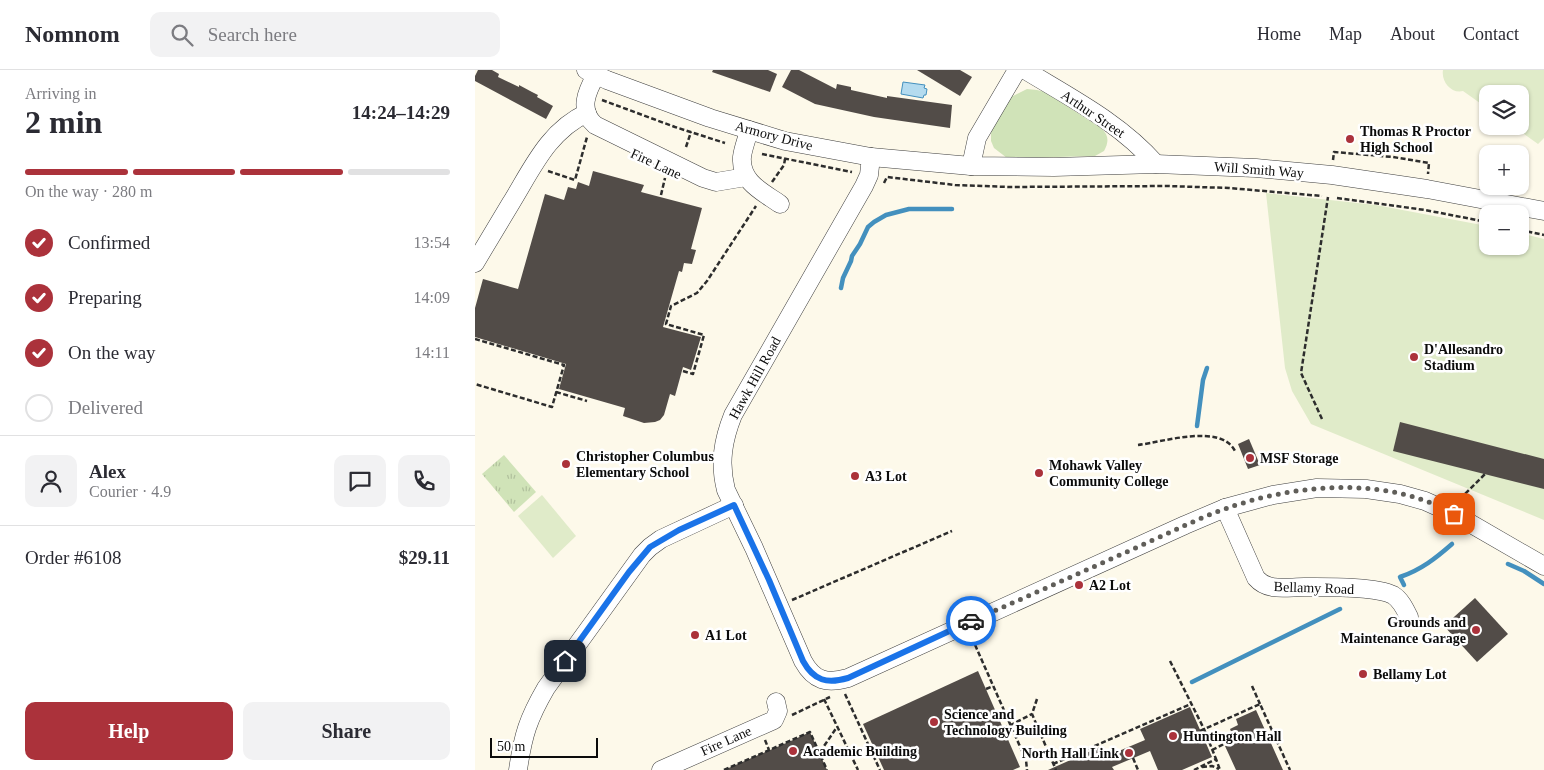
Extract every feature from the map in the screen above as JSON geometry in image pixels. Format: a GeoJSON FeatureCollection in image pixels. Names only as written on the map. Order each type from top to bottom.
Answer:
{"type":"FeatureCollection","features":[{"type":"Feature","properties":{"kind":"street"},"geometry":{"type":"LineString","coordinates":[[971,166],[977,138],[1017,70]]}},
{"type":"Feature","properties":{"kind":"street","name":"Arthur Street"},"geometry":{"type":"LineString","coordinates":[[1025,70],[1106,120],[1144,151],[1155,164]]}},
{"type":"Feature","properties":{"kind":"street"},"geometry":{"type":"LineString","coordinates":[[591,72],[585,100],[588,115],[595,125],[703,178],[716,182],[740,178],[780,204]]}},
{"type":"Feature","properties":{"kind":"street","name":"Armory Drive"},"geometry":{"type":"LineString","coordinates":[[591,72],[710,118],[795,143],[871,157],[971,166]]}},
{"type":"Feature","properties":{"kind":"street"},"geometry":{"type":"LineString","coordinates":[[475,263],[534,163],[554,136],[571,121],[588,115]]}},
{"type":"Feature","properties":{"kind":"street"},"geometry":{"type":"LineString","coordinates":[[740,178],[742,158],[749,130]]}},
{"type":"Feature","properties":{"kind":"street","name":"Hawk Hill Road"},"geometry":{"type":"LineString","coordinates":[[832,690],[821,680],[813,676],[803,661],[769,580],[726,490],[722,468],[724,440],[733,415],[864,186],[869,175],[871,157]]}},
{"type":"Feature","properties":{"kind":"street","name":"Will Smith Way"},"geometry":{"type":"LineString","coordinates":[[971,166],[1054,167],[1155,164],[1256,168],[1332,175],[1437,191],[1544,211]]}},
{"type":"Feature","properties":{"kind":"street"},"geometry":{"type":"LineString","coordinates":[[832,690],[841,680],[1117,555],[1225,508],[1273,495],[1317,488],[1366,489],[1400,494],[1425,501],[1454,514],[1544,566]]}},
{"type":"Feature","properties":{"kind":"street"},"geometry":{"type":"LineString","coordinates":[[518,770],[523,738],[535,706],[642,555],[661,539],[734,505]]}},
{"type":"Feature","properties":{"kind":"street","name":"Bellamy Road"},"geometry":{"type":"LineString","coordinates":[[1225,508],[1256,578],[1263,585],[1277,588],[1326,588],[1383,592],[1393,596],[1401,603],[1409,617]]}},
{"type":"Feature","properties":{"kind":"street","name":"Fire Lane"},"geometry":{"type":"LineString","coordinates":[[661,770],[774,720],[778,712],[776,702]]}},
{"type":"Feature","properties":{"kind":"path"},"geometry":{"type":"LineString","coordinates":[[595,97],[725,143]]}},
{"type":"Feature","properties":{"kind":"path"},"geometry":{"type":"LineString","coordinates":[[686,147],[691,132]]}},
{"type":"Feature","properties":{"kind":"path"},"geometry":{"type":"LineString","coordinates":[[540,169],[575,180],[587,136],[591,139]]}},
{"type":"Feature","properties":{"kind":"path"},"geometry":{"type":"LineString","coordinates":[[1334,152],[1393,157],[1429,163],[1427,181]]}},
{"type":"Feature","properties":{"kind":"path"},"geometry":{"type":"LineString","coordinates":[[762,154],[854,173]]}},
{"type":"Feature","properties":{"kind":"path"},"geometry":{"type":"LineString","coordinates":[[768,183],[772,182],[784,165],[785,159]]}},
{"type":"Feature","properties":{"kind":"path"},"geometry":{"type":"LineString","coordinates":[[661,196],[666,176]]}},
{"type":"Feature","properties":{"kind":"path"},"geometry":{"type":"LineString","coordinates":[[882,186],[887,178],[1001,187],[1167,186],[1229,188],[1322,196]]}},
{"type":"Feature","properties":{"kind":"path"},"geometry":{"type":"LineString","coordinates":[[1322,419],[1301,373],[1328,197]]}},
{"type":"Feature","properties":{"kind":"path"},"geometry":{"type":"LineString","coordinates":[[1337,198],[1425,210],[1479,220]]}},
{"type":"Feature","properties":{"kind":"path"},"geometry":{"type":"LineString","coordinates":[[683,371],[693,374],[704,335],[666,324],[671,306],[697,294],[707,281],[757,206],[750,202]]}},
{"type":"Feature","properties":{"kind":"path"},"geometry":{"type":"LineString","coordinates":[[1529,232],[1544,235]]}},
{"type":"Feature","properties":{"kind":"path"},"geometry":{"type":"LineString","coordinates":[[475,339],[564,365],[552,407],[475,384]]}},
{"type":"Feature","properties":{"kind":"path"},"geometry":{"type":"LineString","coordinates":[[556,392],[587,401]]}},
{"type":"Feature","properties":{"kind":"path"},"geometry":{"type":"LineString","coordinates":[[1138,445],[1199,436],[1215,437],[1229,442],[1235,451]]}},
{"type":"Feature","properties":{"kind":"path"},"geometry":{"type":"LineString","coordinates":[[1458,502],[1485,474]]}},
{"type":"Feature","properties":{"kind":"path"},"geometry":{"type":"LineString","coordinates":[[794,598],[951,530]]}},
{"type":"Feature","properties":{"kind":"path"},"geometry":{"type":"LineString","coordinates":[[971,635],[1025,760],[1027,770]]}},
{"type":"Feature","properties":{"kind":"path"},"geometry":{"type":"LineString","coordinates":[[1171,661],[1220,770]]}},
{"type":"Feature","properties":{"kind":"path"},"geometry":{"type":"LineString","coordinates":[[986,689],[993,686]]}},
{"type":"Feature","properties":{"kind":"path"},"geometry":{"type":"LineString","coordinates":[[1252,686],[1290,770]]}},
{"type":"Feature","properties":{"kind":"path"},"geometry":{"type":"LineString","coordinates":[[858,770],[824,699],[832,690],[844,691],[879,770],[884,770]]}},
{"type":"Feature","properties":{"kind":"path"},"geometry":{"type":"LineString","coordinates":[[1037,699],[1032,714],[1056,770]]}},
{"type":"Feature","properties":{"kind":"path"},"geometry":{"type":"LineString","coordinates":[[1053,764],[1191,704]]}},
{"type":"Feature","properties":{"kind":"path"},"geometry":{"type":"LineString","coordinates":[[1202,730],[1237,716],[1260,704]]}},
{"type":"Feature","properties":{"kind":"path"},"geometry":{"type":"LineString","coordinates":[[1003,729],[1032,714]]}},
{"type":"Feature","properties":{"kind":"path"},"geometry":{"type":"LineString","coordinates":[[820,752],[837,727]]}},
{"type":"Feature","properties":{"kind":"path"},"geometry":{"type":"LineString","coordinates":[[724,770],[811,732],[827,770]]}},
{"type":"Feature","properties":{"kind":"path"},"geometry":{"type":"LineString","coordinates":[[1212,750],[1232,740]]}},
{"type":"Feature","properties":{"kind":"path"},"geometry":{"type":"LineString","coordinates":[[1133,758],[1138,770]]}},
{"type":"Feature","properties":{"kind":"path"},"geometry":{"type":"LineString","coordinates":[[1194,770],[1216,759]]}},
{"type":"Feature","properties":{"kind":"path"},"geometry":{"type":"LineString","coordinates":[[1198,768],[1212,766],[1220,770]]}},
{"type":"Feature","properties":{"kind":"green space"},"geometry":{"type":"Polygon","coordinates":[[[1443,70],[1544,70],[1544,138],[1538,144],[1526,135],[1529,135],[1529,85],[1479,85],[1479,102],[1463,91],[1451,89],[1445,82],[1443,70]]]}},
{"type":"Feature","properties":{"kind":"green space"},"geometry":{"type":"Polygon","coordinates":[[[1027,89],[1045,92],[1101,128],[1106,133],[1107,139],[1104,151],[1095,156],[1007,158],[994,148],[991,141],[992,128],[1011,97],[1027,89]]]}},
{"type":"Feature","properties":{"kind":"green space","name":"D'Allesandro Stadium"},"geometry":{"type":"Polygon","coordinates":[[[1266,193],[1376,205],[1479,224],[1479,255],[1529,255],[1529,235],[1544,239],[1544,520],[1311,424],[1292,391],[1285,368],[1266,193]]]}},
{"type":"Feature","properties":{"kind":"green space"},"geometry":{"type":"Polygon","coordinates":[[[504,455],[536,492],[514,512],[482,474],[504,455]]]}},
{"type":"Feature","properties":{"kind":"green space"},"geometry":{"type":"Polygon","coordinates":[[[542,495],[576,536],[553,558],[518,516],[542,495]]]}},
{"type":"Feature","properties":{"kind":"water"},"geometry":{"type":"Polygon","coordinates":[[[903,82],[925,85],[924,88],[927,89],[926,95],[923,98],[901,94],[903,82]]]}},
{"type":"Feature","properties":{"kind":"building"},"geometry":{"type":"Polygon","coordinates":[[[478,70],[492,70],[499,74],[498,77],[538,95],[537,97],[553,106],[546,119],[475,81],[478,70]]]}},
{"type":"Feature","properties":{"kind":"building"},"geometry":{"type":"Polygon","coordinates":[[[713,70],[768,70],[777,74],[770,92],[712,72],[713,70]]]}},
{"type":"Feature","properties":{"kind":"building"},"geometry":{"type":"Polygon","coordinates":[[[791,70],[799,70],[836,89],[837,84],[851,87],[851,90],[887,98],[887,96],[952,105],[950,128],[874,117],[815,104],[782,87],[791,70]]]}},
{"type":"Feature","properties":{"kind":"building"},"geometry":{"type":"Polygon","coordinates":[[[917,70],[960,70],[972,77],[960,96],[917,70]]]}},
{"type":"Feature","properties":{"kind":"building"},"geometry":{"type":"Polygon","coordinates":[[[593,171],[644,185],[641,192],[702,208],[691,249],[696,250],[692,264],[684,263],[682,272],[679,271],[663,327],[701,337],[691,370],[683,367],[675,396],[670,394],[664,415],[655,422],[644,423],[623,416],[625,408],[559,389],[566,364],[475,337],[475,308],[483,279],[518,289],[545,194],[564,200],[568,187],[576,189],[578,182],[589,186],[593,171]]]}},
{"type":"Feature","properties":{"kind":"building"},"geometry":{"type":"Polygon","coordinates":[[[1400,422],[1544,459],[1544,489],[1393,451],[1400,422]]]}},
{"type":"Feature","properties":{"kind":"building","name":"MSF Storage"},"geometry":{"type":"Polygon","coordinates":[[[1249,439],[1260,465],[1248,469],[1238,444],[1249,439]]]}},
{"type":"Feature","properties":{"kind":"building","name":"Grounds and Maintenance Garage"},"geometry":{"type":"Polygon","coordinates":[[[1475,598],[1508,634],[1477,662],[1444,626],[1475,598]]]}},
{"type":"Feature","properties":{"kind":"building","name":"Science and Technology Building"},"geometry":{"type":"Polygon","coordinates":[[[978,671],[1020,767],[1013,770],[884,770],[863,724],[978,671]]]}},
{"type":"Feature","properties":{"kind":"building","name":"Huntington Hall"},"geometry":{"type":"Polygon","coordinates":[[[1190,707],[1212,757],[1182,770],[1158,770],[1150,751],[1112,767],[1114,770],[1048,770],[1102,746],[1107,756],[1145,740],[1140,729],[1190,707]]]}},
{"type":"Feature","properties":{"kind":"building"},"geometry":{"type":"Polygon","coordinates":[[[1256,710],[1283,770],[1236,770],[1225,746],[1235,741],[1230,729],[1238,725],[1236,719],[1256,710]]]}},
{"type":"Feature","properties":{"kind":"building","name":"Academic Building"},"geometry":{"type":"Polygon","coordinates":[[[810,732],[827,770],[724,770],[793,740],[810,732]]]}},
{"type":"Feature","properties":{"kind":"waterway"},"geometry":{"type":"LineString","coordinates":[[841,288],[852,256],[868,227],[874,222],[886,215],[909,209],[952,209]]}},
{"type":"Feature","properties":{"kind":"waterway"},"geometry":{"type":"LineString","coordinates":[[1197,426],[1203,380],[1207,368]]}},
{"type":"Feature","properties":{"kind":"waterway"},"geometry":{"type":"LineString","coordinates":[[1404,585],[1400,577],[1428,563],[1452,544]]}},
{"type":"Feature","properties":{"kind":"waterway"},"geometry":{"type":"LineString","coordinates":[[1508,564],[1524,571],[1544,584]]}},
{"type":"Feature","properties":{"kind":"waterway"},"geometry":{"type":"LineString","coordinates":[[1192,682],[1340,609]]}},
{"type":"Feature","properties":{"kind":"way so far"},"geometry":{"type":"LineString","coordinates":[[971,621],[1225,508],[1273,495],[1317,488],[1366,489],[1400,494],[1425,501],[1454,514]]}},
{"type":"Feature","properties":{"kind":"place","name":"Thomas R Proctor High School"},"geometry":{"type":"Point","coordinates":[1350,139]}},
{"type":"Feature","properties":{"kind":"place","name":"D'Allesandro Stadium"},"geometry":{"type":"Point","coordinates":[1414,357]}},
{"type":"Feature","properties":{"kind":"place","name":"MSF Storage"},"geometry":{"type":"Point","coordinates":[1250,458]}},
{"type":"Feature","properties":{"kind":"place","name":"Christopher Columbus Elementary School"},"geometry":{"type":"Point","coordinates":[566,464]}},
{"type":"Feature","properties":{"kind":"place","name":"Mohawk Valley Community College"},"geometry":{"type":"Point","coordinates":[1039,473]}},
{"type":"Feature","properties":{"kind":"place","name":"A3 Lot"},"geometry":{"type":"Point","coordinates":[855,476]}},
{"type":"Feature","properties":{"kind":"place","name":"A2 Lot"},"geometry":{"type":"Point","coordinates":[1079,585]}},
{"type":"Feature","properties":{"kind":"place","name":"Grounds and Maintenance Garage"},"geometry":{"type":"Point","coordinates":[1476,630]}},
{"type":"Feature","properties":{"kind":"place","name":"A1 Lot"},"geometry":{"type":"Point","coordinates":[695,635]}},
{"type":"Feature","properties":{"kind":"place","name":"Bellamy Lot"},"geometry":{"type":"Point","coordinates":[1363,674]}},
{"type":"Feature","properties":{"kind":"place","name":"Science and Technology Building"},"geometry":{"type":"Point","coordinates":[934,722]}},
{"type":"Feature","properties":{"kind":"place","name":"Huntington Hall"},"geometry":{"type":"Point","coordinates":[1173,736]}},
{"type":"Feature","properties":{"kind":"place","name":"Academic Building"},"geometry":{"type":"Point","coordinates":[793,751]}},
{"type":"Feature","properties":{"kind":"place","name":"North Hall Link"},"geometry":{"type":"Point","coordinates":[1129,753]}},
{"type":"Feature","properties":{"kind":"route"},"geometry":{"type":"LineString","coordinates":[[565,661],[629,572],[650,547],[679,530],[734,505],[769,580],[803,661],[813,676],[821,680],[831,681],[848,678],[971,621]]}}]}
